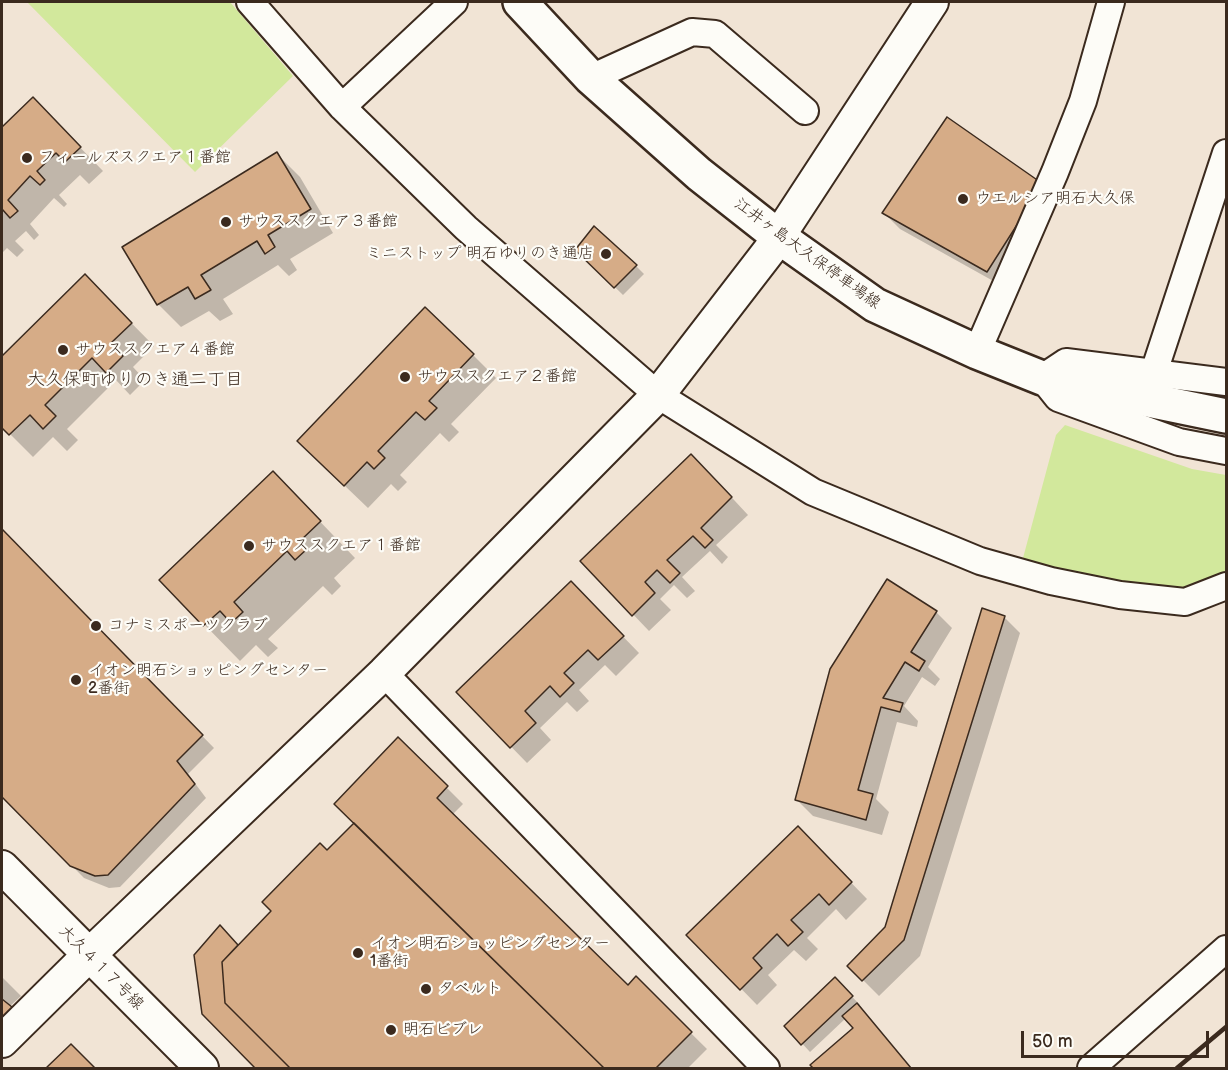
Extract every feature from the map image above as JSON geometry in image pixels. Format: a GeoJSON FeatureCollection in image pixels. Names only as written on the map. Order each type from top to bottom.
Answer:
{"type":"FeatureCollection","features":[{"type":"Feature","properties":{"kind":"main road","name":"江井ヶ島大久保停車場線"},"geometry":{"type":"LineString","coordinates":[[520,2],[591,78],[699,174],[779,237],[874,305],[977,352],[1042,378],[1227,416]]}},
{"type":"Feature","properties":{"kind":"street"},"geometry":{"type":"LineString","coordinates":[[250,2],[342,107],[466,228],[658,395],[813,492],[980,561],[1051,581],[1120,596],[1185,602],[1227,586]]}},
{"type":"Feature","properties":{"kind":"street"},"geometry":{"type":"LineString","coordinates":[[342,107],[454,2]]}},
{"type":"Feature","properties":{"kind":"street"},"geometry":{"type":"LineString","coordinates":[[2,1041],[384,673],[658,395],[779,237],[932,2]]}},
{"type":"Feature","properties":{"kind":"street"},"geometry":{"type":"LineString","coordinates":[[977,352],[1055,172],[1083,101],[1111,2]]}},
{"type":"Feature","properties":{"kind":"street"},"geometry":{"type":"LineString","coordinates":[[591,78],[692,32],[715,34],[805,111]]}},
{"type":"Feature","properties":{"kind":"street"},"geometry":{"type":"LineString","coordinates":[[1154,372],[1227,153]]}},
{"type":"Feature","properties":{"kind":"street"},"geometry":{"type":"LineString","coordinates":[[1227,382],[1066,362],[1042,378],[1058,398],[1179,442],[1227,452]]}},
{"type":"Feature","properties":{"kind":"street"},"geometry":{"type":"LineString","coordinates":[[384,673],[766,1068]]}},
{"type":"Feature","properties":{"kind":"street","name":"大久４１７号線"},"geometry":{"type":"LineString","coordinates":[[2,867],[88,956],[202,1068]]}},
{"type":"Feature","properties":{"kind":"street"},"geometry":{"type":"LineString","coordinates":[[1091,1068],[1227,949]]}},
{"type":"Feature","properties":{"kind":"green space"},"geometry":{"type":"Polygon","coordinates":[[[27,2],[230,2],[293,76],[195,172],[27,2]]]}},
{"type":"Feature","properties":{"kind":"green space"},"geometry":{"type":"Polygon","coordinates":[[[1065,425],[1192,469],[1226,475],[1226,577],[1189,593],[1030,564],[1023,558],[1056,435],[1065,425]]]}},
{"type":"Feature","properties":{"kind":"building","name":"フィールズスクエア１番館"},"geometry":{"type":"Polygon","coordinates":[[[33,97],[81,147],[65,162],[56,153],[37,171],[45,180],[40,185],[30,176],[8,200],[18,211],[10,218],[2,209],[2,127],[33,97]]]}},
{"type":"Feature","properties":{"kind":"building","name":"ウエルシア明石大久保"},"geometry":{"type":"Polygon","coordinates":[[[947,117],[1043,184],[987,272],[882,213],[947,117]]]}},
{"type":"Feature","properties":{"kind":"building","name":"サウススクエア３番館"},"geometry":{"type":"Polygon","coordinates":[[[277,152],[311,209],[268,235],[275,247],[265,254],[257,241],[201,275],[211,290],[195,299],[188,287],[157,305],[122,247],[277,152]]]}},
{"type":"Feature","properties":{"kind":"building"},"geometry":{"type":"Polygon","coordinates":[[[594,226],[637,265],[614,288],[575,250],[594,226]]]}},
{"type":"Feature","properties":{"kind":"building","name":"サウススクエア４番館"},"geometry":{"type":"Polygon","coordinates":[[[85,274],[132,323],[111,343],[123,356],[106,373],[92,358],[45,405],[56,416],[43,429],[30,415],[9,435],[2,428],[2,356],[85,274]]]}},
{"type":"Feature","properties":{"kind":"building","name":"サウススクエア２番館"},"geometry":{"type":"Polygon","coordinates":[[[425,307],[474,354],[429,401],[437,408],[425,420],[416,412],[378,451],[385,458],[374,469],[367,462],[344,486],[297,441],[425,307]]]}},
{"type":"Feature","properties":{"kind":"building"},"geometry":{"type":"Polygon","coordinates":[[[691,454],[732,497],[701,528],[713,540],[705,548],[693,536],[667,560],[680,573],[670,583],[657,570],[645,582],[655,593],[632,616],[580,561],[691,454]]]}},
{"type":"Feature","properties":{"kind":"building","name":"サウススクエア１番館"},"geometry":{"type":"Polygon","coordinates":[[[273,471],[321,521],[299,542],[307,549],[295,560],[287,551],[234,602],[243,612],[231,623],[220,611],[203,626],[159,580],[273,471]]]}},
{"type":"Feature","properties":{"kind":"building","name":"イオン明石ショッピングセンター 2番街"},"geometry":{"type":"Polygon","coordinates":[[[2,529],[203,735],[177,761],[195,784],[108,875],[95,876],[70,866],[2,797],[2,529]]]}},
{"type":"Feature","properties":{"kind":"building"},"geometry":{"type":"Polygon","coordinates":[[[887,579],[937,611],[911,652],[925,661],[919,671],[905,662],[883,698],[903,703],[900,712],[881,707],[858,790],[873,794],[866,820],[795,800],[830,669],[887,579]]]}},
{"type":"Feature","properties":{"kind":"building"},"geometry":{"type":"Polygon","coordinates":[[[571,581],[624,636],[598,660],[588,650],[564,673],[574,683],[560,697],[550,686],[525,711],[536,723],[510,748],[456,692],[571,581]]]}},
{"type":"Feature","properties":{"kind":"building"},"geometry":{"type":"Polygon","coordinates":[[[982,608],[1005,616],[904,940],[862,981],[847,966],[885,927],[982,608]]]}},
{"type":"Feature","properties":{"kind":"building"},"geometry":{"type":"Polygon","coordinates":[[[398,737],[448,786],[437,798],[628,985],[636,976],[692,1032],[656,1068],[604,1068],[334,804],[398,737]]]}},
{"type":"Feature","properties":{"kind":"building","name":"イオン明石ショッピングセンター 1番街"},"geometry":{"type":"Polygon","coordinates":[[[354,823],[604,1068],[290,1068],[225,1003],[222,962],[271,911],[262,902],[320,843],[327,850],[354,823]]]}},
{"type":"Feature","properties":{"kind":"building"},"geometry":{"type":"Polygon","coordinates":[[[798,826],[852,882],[829,905],[819,894],[791,920],[803,932],[788,946],[777,934],[753,958],[762,968],[740,990],[686,935],[798,826]]]}},
{"type":"Feature","properties":{"kind":"building"},"geometry":{"type":"Polygon","coordinates":[[[220,925],[238,945],[222,962],[225,1003],[290,1068],[255,1068],[202,1014],[194,955],[220,925]]]}},
{"type":"Feature","properties":{"kind":"building"},"geometry":{"type":"Polygon","coordinates":[[[835,977],[853,996],[801,1045],[784,1026],[835,977]]]}},
{"type":"Feature","properties":{"kind":"building"},"geometry":{"type":"Polygon","coordinates":[[[2,999],[17,1011],[2,1024],[2,999]]]}},
{"type":"Feature","properties":{"kind":"building"},"geometry":{"type":"Polygon","coordinates":[[[857,1003],[911,1068],[813,1068],[810,1065],[853,1028],[842,1016],[857,1003]]]}},
{"type":"Feature","properties":{"kind":"building"},"geometry":{"type":"Polygon","coordinates":[[[71,1044],[95,1068],[46,1068],[71,1044]]]}},
{"type":"Feature","properties":{"kind":"railway"},"geometry":{"type":"LineString","coordinates":[[1177,1068],[1226,1027]]}},
{"type":"Feature","properties":{"kind":"place","name":"フィールズスクエア１番館"},"geometry":{"type":"Point","coordinates":[27,158]}},
{"type":"Feature","properties":{"kind":"place","name":"ウエルシア明石大久保"},"geometry":{"type":"Point","coordinates":[963,199]}},
{"type":"Feature","properties":{"kind":"place","name":"サウススクエア３番館"},"geometry":{"type":"Point","coordinates":[226,222]}},
{"type":"Feature","properties":{"kind":"place","name":"ミニストップ 明石ゆりのき通店"},"geometry":{"type":"Point","coordinates":[606,254]}},
{"type":"Feature","properties":{"kind":"place","name":"サウススクエア４番館"},"geometry":{"type":"Point","coordinates":[63,350]}},
{"type":"Feature","properties":{"kind":"place","name":"サウススクエア２番館"},"geometry":{"type":"Point","coordinates":[405,377]}},
{"type":"Feature","properties":{"kind":"place","name":"サウススクエア１番館"},"geometry":{"type":"Point","coordinates":[249,546]}},
{"type":"Feature","properties":{"kind":"place","name":"コナミスポーツクラブ"},"geometry":{"type":"Point","coordinates":[96,626]}},
{"type":"Feature","properties":{"kind":"place","name":"イオン明石ショッピングセンター 2番街"},"geometry":{"type":"Point","coordinates":[76,680]}},
{"type":"Feature","properties":{"kind":"place","name":"イオン明石ショッピングセンター 1番街"},"geometry":{"type":"Point","coordinates":[358,953]}},
{"type":"Feature","properties":{"kind":"place","name":"タベルト"},"geometry":{"type":"Point","coordinates":[426,989]}},
{"type":"Feature","properties":{"kind":"place","name":"明石ビブレ"},"geometry":{"type":"Point","coordinates":[391,1030]}},
{"type":"Feature","properties":{"kind":"district","name":"大久保町ゆりのき通二丁目"},"geometry":{"type":"Point","coordinates":[135,380]}}]}
